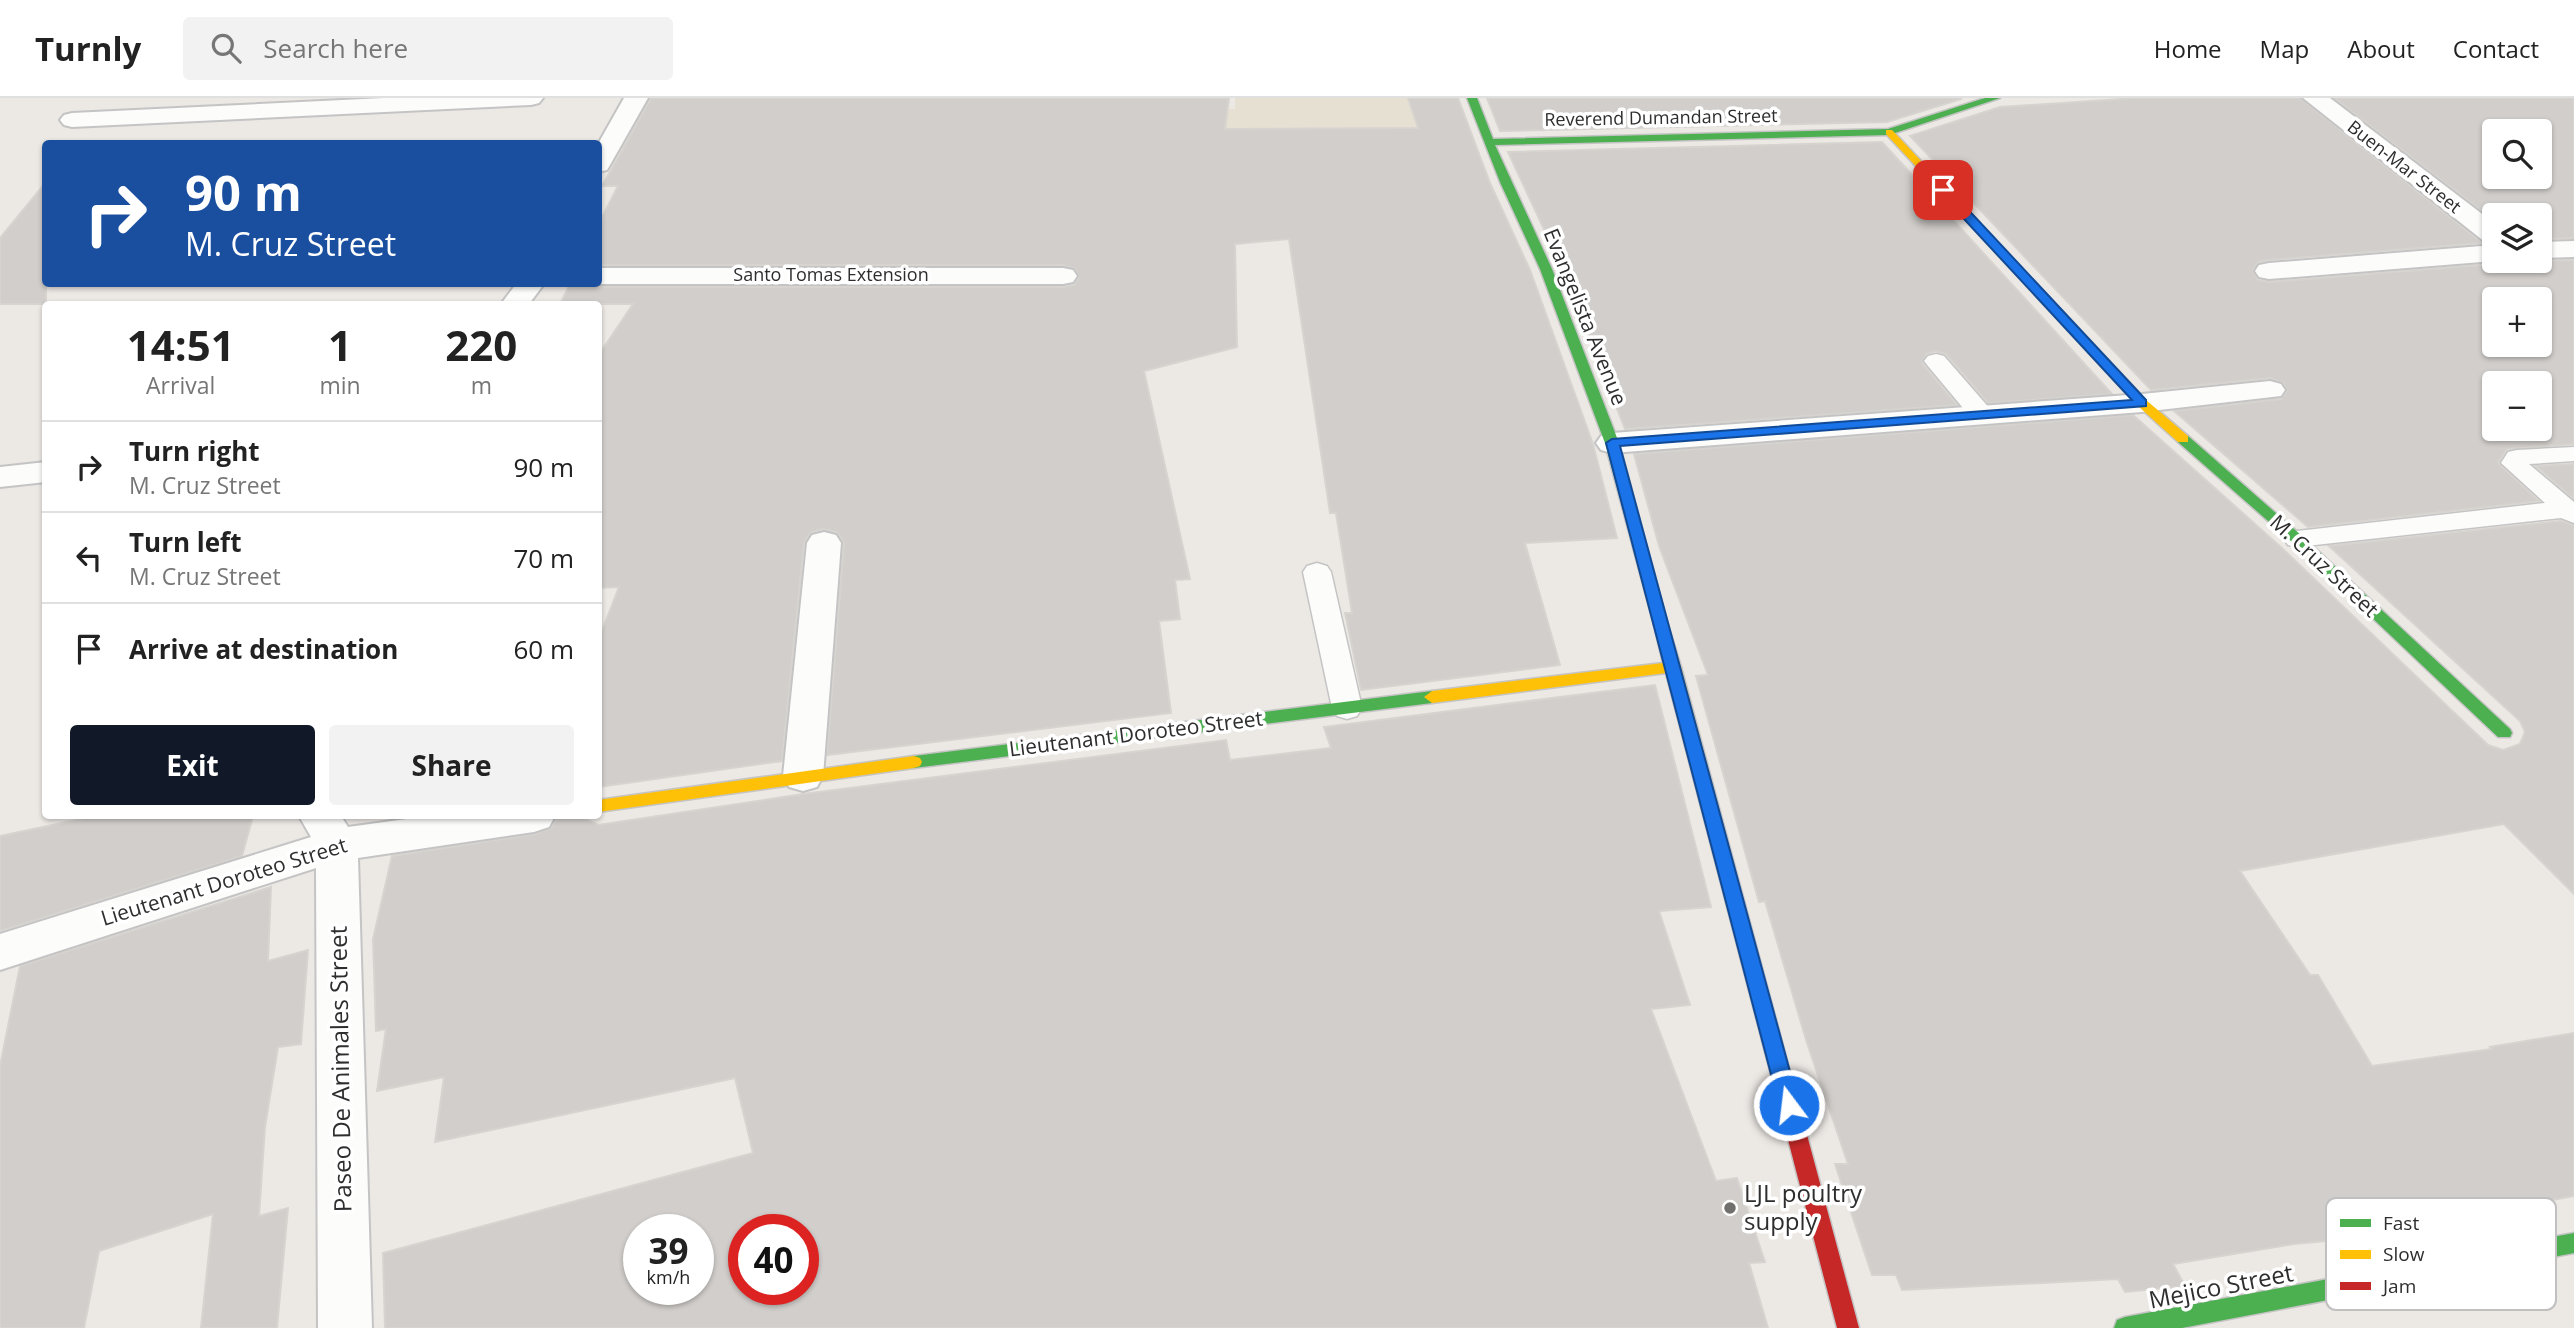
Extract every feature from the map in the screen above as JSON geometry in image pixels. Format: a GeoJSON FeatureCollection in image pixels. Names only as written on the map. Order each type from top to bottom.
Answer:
{"type":"FeatureCollection","features":[{"type":"Feature","properties":{"kind":"street"},"geometry":{"type":"LineString","coordinates":[[72,120],[531,98]]}},
{"type":"Feature","properties":{"kind":"street"},"geometry":{"type":"LineString","coordinates":[[602,158],[636,98]]}},
{"type":"Feature","properties":{"kind":"street","name":"Evangelista Avenue"},"geometry":{"type":"LineString","coordinates":[[1472,98],[1505,182],[1546,269],[1612,443],[1848,1328]]}},
{"type":"Feature","properties":{"kind":"street","name":"Reverend Dumandan Street"},"geometry":{"type":"LineString","coordinates":[[1491,142],[1889,132],[1995,98]]}},
{"type":"Feature","properties":{"kind":"street","name":"Buen-Mar Street"},"geometry":{"type":"LineString","coordinates":[[2315,98],[2482,227]]}},
{"type":"Feature","properties":{"kind":"street","name":"M. Cruz Street"},"geometry":{"type":"LineString","coordinates":[[1889,132],[2141,403],[2297,539],[2504,733]]}},
{"type":"Feature","properties":{"kind":"street"},"geometry":{"type":"LineString","coordinates":[[2552,250],[2574,249]]}},
{"type":"Feature","properties":{"kind":"street"},"geometry":{"type":"LineString","coordinates":[[2269,271],[2482,254]]}},
{"type":"Feature","properties":{"kind":"street","name":"Santo Tomas Extension"},"geometry":{"type":"LineString","coordinates":[[602,276],[1063,276]]}},
{"type":"Feature","properties":{"kind":"street"},"geometry":{"type":"LineString","coordinates":[[1612,443],[2141,403],[2270,390]]}},
{"type":"Feature","properties":{"kind":"street"},"geometry":{"type":"LineString","coordinates":[[0,477],[42,472]]}},
{"type":"Feature","properties":{"kind":"street"},"geometry":{"type":"LineString","coordinates":[[803,776],[824,542]]}},
{"type":"Feature","properties":{"kind":"street","name":"Lieutenant Doroteo Street"},"geometry":{"type":"LineString","coordinates":[[602,805],[803,776],[1673,667]]}},
{"type":"Feature","properties":{"kind":"street","name":"Lieutenant Doroteo Street"},"geometry":{"type":"LineString","coordinates":[[0,952],[328,830],[490,819]]}},
{"type":"Feature","properties":{"kind":"street","name":"Paseo De Animales Street"},"geometry":{"type":"LineString","coordinates":[[328,830],[345,1328]]}},
{"type":"Feature","properties":{"kind":"street","name":"Mejico Street"},"geometry":{"type":"LineString","coordinates":[[2556,1246],[2574,1243]]}},
{"type":"Feature","properties":{"kind":"street","name":"Mejico Street"},"geometry":{"type":"LineString","coordinates":[[2124,1328],[2326,1290]]}},
{"type":"Feature","properties":{"kind":"lane"},"geometry":{"type":"LineString","coordinates":[[1936,361],[1982,415]]}},
{"type":"Feature","properties":{"kind":"lane"},"geometry":{"type":"LineString","coordinates":[[2570,512],[2513,463],[2517,457],[2574,454]]}},
{"type":"Feature","properties":{"kind":"lane"},"geometry":{"type":"LineString","coordinates":[[2297,539],[2570,512]]}},
{"type":"Feature","properties":{"kind":"lane"},"geometry":{"type":"LineString","coordinates":[[1317,572],[1347,708]]}},
{"type":"Feature","properties":{"kind":"shaded area"},"geometry":{"type":"Polygon","coordinates":[[[1235,98],[1445,98],[1472,180],[1067,111],[1235,109],[1235,98]]]}},
{"type":"Feature","properties":{"kind":"building"},"geometry":{"type":"Polygon","coordinates":[[[651,98],[1229,98],[1225,129],[1418,128],[1408,98],[1458,98],[1490,183],[1530,270],[1593,444],[1617,538],[1525,543],[1560,665],[1361,690],[1345,613],[1352,613],[1336,513],[1330,513],[1289,239],[1235,244],[1237,347],[1144,371],[1190,579],[1175,580],[1180,619],[1159,621],[1171,713],[827,755],[844,543],[837,532],[823,529],[811,532],[804,543],[782,761],[602,786],[602,631],[619,587],[602,588],[602,350],[633,304],[562,301],[568,287],[1063,287],[1074,285],[1079,277],[1075,269],[1063,265],[602,265],[602,217],[618,186],[602,186],[651,98]]]}},
{"type":"Feature","properties":{"kind":"building"},"geometry":{"type":"Polygon","coordinates":[[[1487,98],[1961,99],[1887,122],[1500,131],[1487,98]]]}},
{"type":"Feature","properties":{"kind":"building"},"geometry":{"type":"Polygon","coordinates":[[[2137,98],[2300,98],[2482,243],[2268,260],[2258,262],[2253,270],[2258,280],[2269,282],[2482,265],[2482,273],[2552,273],[2552,260],[2574,260],[2574,444],[2507,449],[2498,463],[2539,501],[2308,527],[2174,411],[2281,399],[2287,391],[2283,383],[2270,378],[2151,390],[1910,136],[2000,107],[2137,98]]]}},
{"type":"Feature","properties":{"kind":"building"},"geometry":{"type":"Polygon","coordinates":[[[2334,98],[2574,98],[2574,238],[2552,239],[2552,203],[2482,203],[2482,211],[2334,98]]]}},
{"type":"Feature","properties":{"kind":"building"},"geometry":{"type":"Polygon","coordinates":[[[1882,142],[2112,394],[1988,403],[1946,354],[1935,351],[1926,354],[1922,363],[1957,405],[1625,429],[1562,268],[1508,152],[1882,142]]]}},
{"type":"Feature","properties":{"kind":"building"},"geometry":{"type":"Polygon","coordinates":[[[42,187],[42,287],[46,287],[46,301],[42,301],[42,304],[0,304],[0,238],[42,187]]]}},
{"type":"Feature","properties":{"kind":"building"},"geometry":{"type":"Polygon","coordinates":[[[2133,415],[2283,549],[2488,745],[2503,750],[2520,744],[2525,732],[2520,721],[2329,546],[2561,521],[2574,525],[2574,894],[2504,824],[2240,871],[2310,975],[2318,975],[2372,1066],[2492,1049],[2490,1047],[2574,1033],[2574,1196],[2556,1199],[2326,1198],[2326,1241],[2173,1264],[2185,1286],[2125,1292],[2118,1279],[1902,1290],[1896,1275],[1872,1275],[1835,1164],[1848,1164],[1807,1043],[1765,901],[1759,902],[1696,676],[1708,675],[1659,546],[1634,454],[2133,415]]]}},
{"type":"Feature","properties":{"kind":"building"},"geometry":{"type":"Polygon","coordinates":[[[2574,464],[2574,499],[2536,466],[2574,464]]]}},
{"type":"Feature","properties":{"kind":"building"},"geometry":{"type":"Polygon","coordinates":[[[1655,685],[1711,907],[1659,911],[1690,1005],[1651,1009],[1716,1181],[1737,1178],[1765,1262],[1749,1263],[1768,1328],[385,1328],[383,1253],[753,1153],[735,1078],[435,1142],[444,1077],[377,1091],[386,1029],[376,1031],[373,939],[392,856],[535,834],[551,828],[556,819],[586,819],[598,825],[803,794],[1226,740],[1230,760],[1331,748],[1324,727],[1655,685]]]}},
{"type":"Feature","properties":{"kind":"building"},"geometry":{"type":"Polygon","coordinates":[[[81,819],[252,819],[242,856],[0,931],[0,836],[81,819]]]}},
{"type":"Feature","properties":{"kind":"building"},"geometry":{"type":"Polygon","coordinates":[[[271,887],[268,961],[308,950],[301,1044],[278,1047],[265,1127],[259,1216],[288,1208],[277,1328],[201,1328],[213,1214],[99,1251],[84,1328],[0,1328],[0,1066],[20,966],[271,887]]]}},
{"type":"Feature","properties":{"kind":"traffic: fast"},"geometry":{"type":"LineString","coordinates":[[1472,98],[1505,182],[1546,269],[1612,443],[1661,625]]}},
{"type":"Feature","properties":{"kind":"traffic: fast"},"geometry":{"type":"LineString","coordinates":[[1491,142],[1889,132],[1995,98]]}},
{"type":"Feature","properties":{"kind":"traffic: fast"},"geometry":{"type":"LineString","coordinates":[[2183,439],[2297,539],[2504,733]]}},
{"type":"Feature","properties":{"kind":"traffic: fast"},"geometry":{"type":"LineString","coordinates":[[914,762],[1432,697]]}},
{"type":"Feature","properties":{"kind":"traffic: fast"},"geometry":{"type":"LineString","coordinates":[[2556,1246],[2574,1243]]}},
{"type":"Feature","properties":{"kind":"traffic: fast"},"geometry":{"type":"LineString","coordinates":[[2125,1328],[2326,1290]]}},
{"type":"Feature","properties":{"kind":"traffic: slow"},"geometry":{"type":"LineString","coordinates":[[1889,132],[2142,403],[2183,439]]}},
{"type":"Feature","properties":{"kind":"traffic: slow"},"geometry":{"type":"LineString","coordinates":[[1661,625],[1790,1109]]}},
{"type":"Feature","properties":{"kind":"traffic: slow"},"geometry":{"type":"LineString","coordinates":[[1432,697],[1673,667]]}},
{"type":"Feature","properties":{"kind":"traffic: slow"},"geometry":{"type":"LineString","coordinates":[[602,805],[914,762]]}},
{"type":"Feature","properties":{"kind":"traffic: jam"},"geometry":{"type":"LineString","coordinates":[[1790,1109],[1848,1328]]}},
{"type":"Feature","properties":{"kind":"place","name":"LJL poultry supply"},"geometry":{"type":"Point","coordinates":[1730,1208]}},
{"type":"Feature","properties":{"kind":"route"},"geometry":{"type":"LineString","coordinates":[[1789,1105],[1612,443],[2141,403],[1943,190]]}}]}
